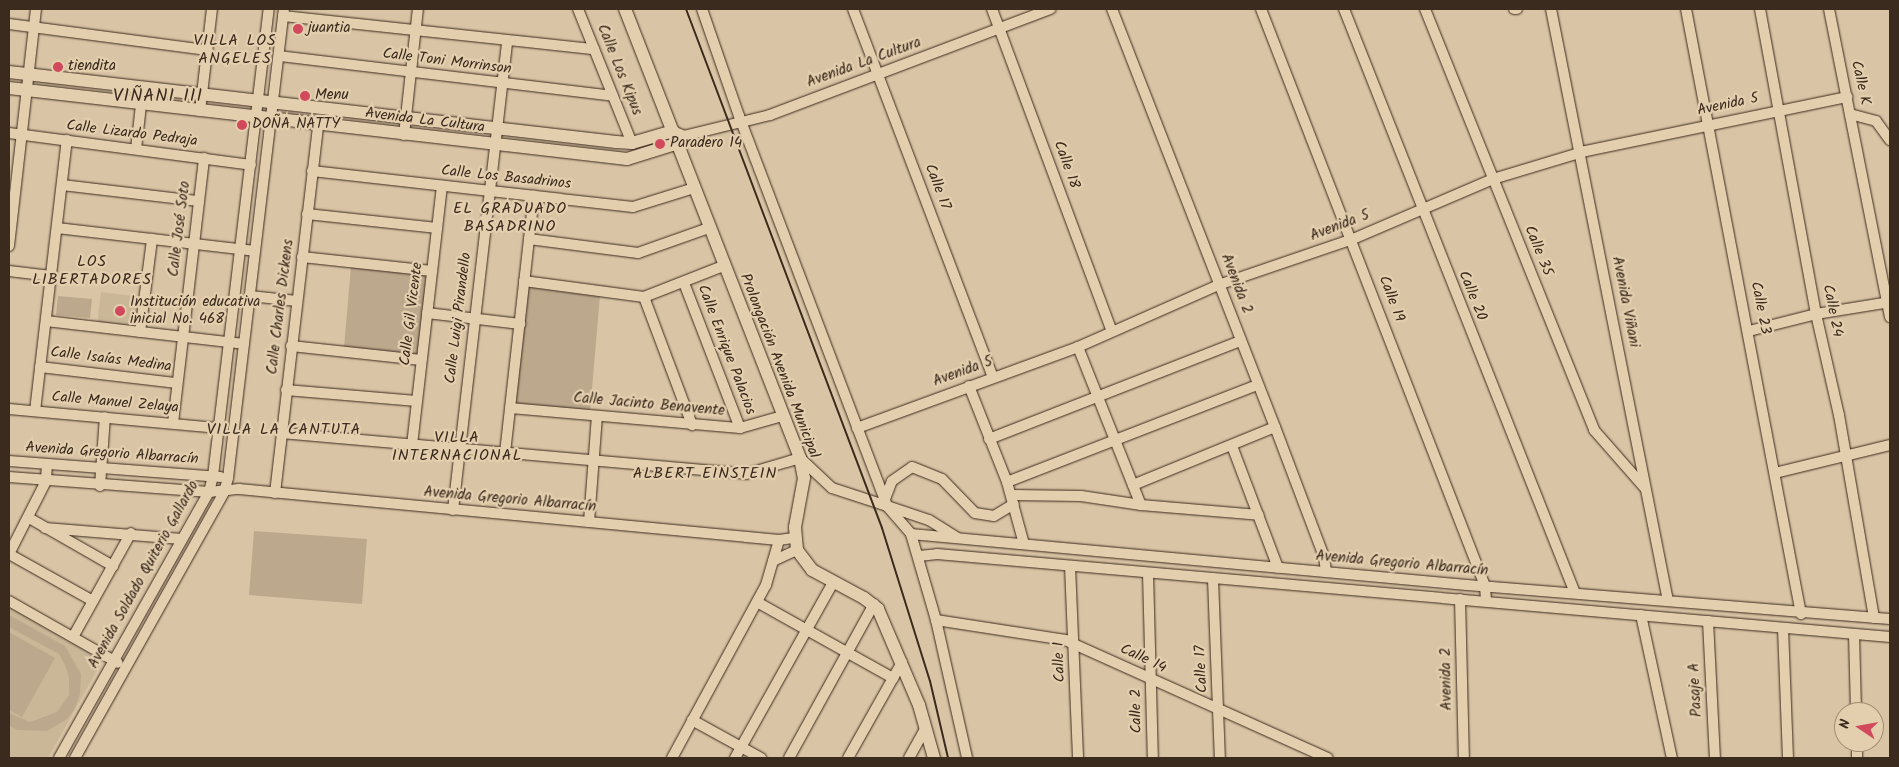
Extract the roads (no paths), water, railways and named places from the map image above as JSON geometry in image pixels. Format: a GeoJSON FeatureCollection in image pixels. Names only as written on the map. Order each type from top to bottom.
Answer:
{"type":"FeatureCollection","features":[{"type":"Feature","properties":{"kind":"main road","name":"Prolongación Avenida Municipal"},"geometry":{"type":"LineString","coordinates":[[625,9],[678,137],[694,188],[723,266],[800,458],[804,478],[796,544]]}},
{"type":"Feature","properties":{"kind":"main road","name":"Avenida La Cultura"},"geometry":{"type":"LineString","coordinates":[[9,72],[497,130],[632,143],[678,137]]}},
{"type":"Feature","properties":{"kind":"main road","name":"Avenida La Cultura"},"geometry":{"type":"LineString","coordinates":[[9,88],[495,146],[627,159],[678,137]]}},
{"type":"Feature","properties":{"kind":"main road"},"geometry":{"type":"LineString","coordinates":[[796,544],[808,566],[833,583],[874,604],[887,625],[902,662],[926,727],[934,758]]}},
{"type":"Feature","properties":{"kind":"street"},"geometry":{"type":"LineString","coordinates":[[9,246],[36,9]]}},
{"type":"Feature","properties":{"kind":"street"},"geometry":{"type":"LineString","coordinates":[[200,111],[212,9]]}},
{"type":"Feature","properties":{"kind":"street","name":"Avenida Soldado Quiterio Gallardo"},"geometry":{"type":"LineString","coordinates":[[59,758],[209,492],[214,476],[269,9]]}},
{"type":"Feature","properties":{"kind":"street"},"geometry":{"type":"LineString","coordinates":[[404,135],[418,9]]}},
{"type":"Feature","properties":{"kind":"street","name":"Calle Los Kipus"},"geometry":{"type":"LineString","coordinates":[[578,9],[632,143]]}},
{"type":"Feature","properties":{"kind":"street"},"geometry":{"type":"LineString","coordinates":[[702,9],[742,123],[886,502],[911,534],[920,556],[967,758]]}},
{"type":"Feature","properties":{"kind":"street","name":"Calle 17"},"geometry":{"type":"LineString","coordinates":[[853,9],[993,377]]}},
{"type":"Feature","properties":{"kind":"street","name":"Calle 18"},"geometry":{"type":"LineString","coordinates":[[992,9],[1112,331]]}},
{"type":"Feature","properties":{"kind":"street","name":"Avenida La Cultura"},"geometry":{"type":"LineString","coordinates":[[678,137],[742,123],[879,75],[1051,9]]}},
{"type":"Feature","properties":{"kind":"street","name":"Avenida 2"},"geometry":{"type":"LineString","coordinates":[[1112,9],[1275,428],[1324,557],[1326,572]]}},
{"type":"Feature","properties":{"kind":"street","name":"Calle 19"},"geometry":{"type":"LineString","coordinates":[[1261,9],[1353,239],[1485,586],[1486,601]]}},
{"type":"Feature","properties":{"kind":"street","name":"Calle 20"},"geometry":{"type":"LineString","coordinates":[[1344,9],[1421,209],[1574,593]]}},
{"type":"Feature","properties":{"kind":"street","name":"Calle 35"},"geometry":{"type":"LineString","coordinates":[[1425,9],[1594,430],[1646,490]]}},
{"type":"Feature","properties":{"kind":"street","name":"Avenida Viñani"},"geometry":{"type":"LineString","coordinates":[[1551,9],[1668,601]]}},
{"type":"Feature","properties":{"kind":"street","name":"Calle 23"},"geometry":{"type":"LineString","coordinates":[[1686,9],[1710,124],[1801,614]]}},
{"type":"Feature","properties":{"kind":"street","name":"Calle 24"},"geometry":{"type":"LineString","coordinates":[[1760,9],[1816,314],[1847,458],[1874,618]]}},
{"type":"Feature","properties":{"kind":"street","name":"Calle K"},"geometry":{"type":"LineString","coordinates":[[1829,9],[1850,114],[1876,121],[1890,140]]}},
{"type":"Feature","properties":{"kind":"street"},"geometry":{"type":"LineString","coordinates":[[284,12],[415,31],[594,49]]}},
{"type":"Feature","properties":{"kind":"street","name":"Avenida Soldado Quiterio Gallardo"},"geometry":{"type":"LineString","coordinates":[[75,758],[224,492],[228,478],[284,12]]}},
{"type":"Feature","properties":{"kind":"street"},"geometry":{"type":"LineString","coordinates":[[9,24],[207,50]]}},
{"type":"Feature","properties":{"kind":"street","name":"Calle Luigi Pirandello"},"geometry":{"type":"LineString","coordinates":[[453,510],[458,449],[507,41]]}},
{"type":"Feature","properties":{"kind":"street","name":"Calle Toni Morrinson"},"geometry":{"type":"LineString","coordinates":[[278,56],[613,96]]}},
{"type":"Feature","properties":{"kind":"street"},"geometry":{"type":"LineString","coordinates":[[136,149],[143,88]]}},
{"type":"Feature","properties":{"kind":"street","name":"Avenida 5"},"geometry":{"type":"LineString","coordinates":[[857,428],[1078,347],[1220,284],[1353,239],[1493,179],[1580,153],[1710,124],[1847,97]]}},
{"type":"Feature","properties":{"kind":"street"},"geometry":{"type":"LineString","coordinates":[[1850,114],[1889,302],[1890,317]]}},
{"type":"Feature","properties":{"kind":"street","name":"Calle Charles Dickens"},"geometry":{"type":"LineString","coordinates":[[275,493],[280,433],[318,125]]}},
{"type":"Feature","properties":{"kind":"street","name":"Calle Lizardo Pedraja"},"geometry":{"type":"LineString","coordinates":[[9,133],[251,164]]}},
{"type":"Feature","properties":{"kind":"street"},"geometry":{"type":"LineString","coordinates":[[35,411],[67,140]]}},
{"type":"Feature","properties":{"kind":"street","name":"Calle José Soto"},"geometry":{"type":"LineString","coordinates":[[173,423],[204,158]]}},
{"type":"Feature","properties":{"kind":"street","name":"Calle Los Basadrinos"},"geometry":{"type":"LineString","coordinates":[[312,171],[633,207],[694,188]]}},
{"type":"Feature","properties":{"kind":"street"},"geometry":{"type":"LineString","coordinates":[[62,185],[199,201]]}},
{"type":"Feature","properties":{"kind":"street","name":"Calle Gil Vicente"},"geometry":{"type":"LineString","coordinates":[[412,445],[442,186]]}},
{"type":"Feature","properties":{"kind":"street"},"geometry":{"type":"LineString","coordinates":[[505,453],[534,196]]}},
{"type":"Feature","properties":{"kind":"street"},"geometry":{"type":"LineString","coordinates":[[307,214],[437,228]]}},
{"type":"Feature","properties":{"kind":"street"},"geometry":{"type":"LineString","coordinates":[[57,228],[255,251]]}},
{"type":"Feature","properties":{"kind":"street"},"geometry":{"type":"LineString","coordinates":[[529,239],[638,253],[709,228]]}},
{"type":"Feature","properties":{"kind":"street"},"geometry":{"type":"LineString","coordinates":[[140,332],[152,239]]}},
{"type":"Feature","properties":{"kind":"street"},"geometry":{"type":"LineString","coordinates":[[302,257],[432,271]]}},
{"type":"Feature","properties":{"kind":"street"},"geometry":{"type":"LineString","coordinates":[[524,281],[644,297],[684,283],[723,266]]}},
{"type":"Feature","properties":{"kind":"street"},"geometry":{"type":"LineString","coordinates":[[9,271],[51,276]]}},
{"type":"Feature","properties":{"kind":"street","name":"Calle Enrique Palacios"},"geometry":{"type":"LineString","coordinates":[[684,283],[740,428]]}},
{"type":"Feature","properties":{"kind":"street"},"geometry":{"type":"LineString","coordinates":[[250,296],[297,301]]}},
{"type":"Feature","properties":{"kind":"street"},"geometry":{"type":"LineString","coordinates":[[644,297],[692,425]]}},
{"type":"Feature","properties":{"kind":"street"},"geometry":{"type":"LineString","coordinates":[[1749,331],[1816,314],[1889,302]]}},
{"type":"Feature","properties":{"kind":"street"},"geometry":{"type":"LineString","coordinates":[[427,313],[520,324]]}},
{"type":"Feature","properties":{"kind":"street"},"geometry":{"type":"LineString","coordinates":[[46,321],[244,344]]}},
{"type":"Feature","properties":{"kind":"street"},"geometry":{"type":"LineString","coordinates":[[989,439],[1241,341]]}},
{"type":"Feature","properties":{"kind":"street"},"geometry":{"type":"LineString","coordinates":[[291,346],[422,360]]}},
{"type":"Feature","properties":{"kind":"street"},"geometry":{"type":"LineString","coordinates":[[1078,347],[1140,505]]}},
{"type":"Feature","properties":{"kind":"street","name":"Calle Isaías Medina"},"geometry":{"type":"LineString","coordinates":[[40,367],[178,383]]}},
{"type":"Feature","properties":{"kind":"street"},"geometry":{"type":"LineString","coordinates":[[1008,482],[1257,385]]}},
{"type":"Feature","properties":{"kind":"street"},"geometry":{"type":"LineString","coordinates":[[969,386],[1008,482],[1024,544]]}},
{"type":"Feature","properties":{"kind":"street"},"geometry":{"type":"LineString","coordinates":[[286,390],[417,401]]}},
{"type":"Feature","properties":{"kind":"street","name":"Calle Jacinto Benavente"},"geometry":{"type":"LineString","coordinates":[[510,408],[740,428],[782,416]]}},
{"type":"Feature","properties":{"kind":"street","name":"Calle Manuel Zelaya"},"geometry":{"type":"LineString","coordinates":[[9,409],[219,428]]}},
{"type":"Feature","properties":{"kind":"street"},"geometry":{"type":"LineString","coordinates":[[589,522],[592,461],[597,416]]}},
{"type":"Feature","properties":{"kind":"street"},"geometry":{"type":"LineString","coordinates":[[100,486],[105,417]]}},
{"type":"Feature","properties":{"kind":"street"},"geometry":{"type":"LineString","coordinates":[[1133,486],[1189,460],[1232,446],[1275,428]]}},
{"type":"Feature","properties":{"kind":"street"},"geometry":{"type":"LineString","coordinates":[[280,433],[746,474],[800,458],[832,488],[886,502],[929,520],[958,538]]}},
{"type":"Feature","properties":{"kind":"street"},"geometry":{"type":"LineString","coordinates":[[1232,446],[1278,568]]}},
{"type":"Feature","properties":{"kind":"street"},"geometry":{"type":"LineString","coordinates":[[1775,473],[1847,458],[1890,446]]}},
{"type":"Feature","properties":{"kind":"street","name":"Avenida Gregorio Albarracín"},"geometry":{"type":"LineString","coordinates":[[9,461],[228,478]]}},
{"type":"Feature","properties":{"kind":"street"},"geometry":{"type":"LineString","coordinates":[[47,464],[46,481],[29,518],[9,554],[93,601]]}},
{"type":"Feature","properties":{"kind":"street"},"geometry":{"type":"LineString","coordinates":[[886,502],[892,481],[912,467],[942,480],[975,513],[994,516],[1013,499],[1081,496],[1140,505],[1259,515]]}},
{"type":"Feature","properties":{"kind":"street","name":"Avenida Gregorio Albarracín"},"geometry":{"type":"LineString","coordinates":[[9,477],[100,486],[209,492],[239,489],[779,540],[796,544]]}},
{"type":"Feature","properties":{"kind":"street"},"geometry":{"type":"LineString","coordinates":[[228,478],[239,489]]}},
{"type":"Feature","properties":{"kind":"street"},"geometry":{"type":"LineString","coordinates":[[29,518],[113,566]]}},
{"type":"Feature","properties":{"kind":"street"},"geometry":{"type":"LineString","coordinates":[[45,528],[131,533],[182,539]]}},
{"type":"Feature","properties":{"kind":"street"},"geometry":{"type":"LineString","coordinates":[[73,637],[131,533]]}},
{"type":"Feature","properties":{"kind":"street","name":"Avenida Gregorio Albarracín"},"geometry":{"type":"LineString","coordinates":[[911,534],[1801,614],[1890,619]]}},
{"type":"Feature","properties":{"kind":"street"},"geometry":{"type":"LineString","coordinates":[[672,758],[757,602],[774,561],[779,540]]}},
{"type":"Feature","properties":{"kind":"street"},"geometry":{"type":"LineString","coordinates":[[774,561],[796,544]]}},
{"type":"Feature","properties":{"kind":"street","name":"Avenida Gregorio Albarracín"},"geometry":{"type":"LineString","coordinates":[[920,556],[938,554],[1890,637]]}},
{"type":"Feature","properties":{"kind":"street","name":"Calle 1"},"geometry":{"type":"LineString","coordinates":[[1070,566],[1078,758]]}},
{"type":"Feature","properties":{"kind":"street","name":"Calle 2"},"geometry":{"type":"LineString","coordinates":[[1148,573],[1154,758]]}},
{"type":"Feature","properties":{"kind":"street","name":"Calle 17"},"geometry":{"type":"LineString","coordinates":[[1213,578],[1220,758]]}},
{"type":"Feature","properties":{"kind":"street"},"geometry":{"type":"LineString","coordinates":[[735,758],[833,583]]}},
{"type":"Feature","properties":{"kind":"street","name":"Avenida 2"},"geometry":{"type":"LineString","coordinates":[[1460,599],[1464,758]]}},
{"type":"Feature","properties":{"kind":"street"},"geometry":{"type":"LineString","coordinates":[[9,601],[126,667]]}},
{"type":"Feature","properties":{"kind":"street"},"geometry":{"type":"LineString","coordinates":[[757,602],[893,678]]}},
{"type":"Feature","properties":{"kind":"street"},"geometry":{"type":"LineString","coordinates":[[789,758],[874,604]]}},
{"type":"Feature","properties":{"kind":"street"},"geometry":{"type":"LineString","coordinates":[[1641,615],[1672,758]]}},
{"type":"Feature","properties":{"kind":"street","name":"Calle 14"},"geometry":{"type":"LineString","coordinates":[[936,620],[1044,635],[1074,644],[1219,711],[1328,758]]}},
{"type":"Feature","properties":{"kind":"street","name":"Pasaje A"},"geometry":{"type":"LineString","coordinates":[[1708,621],[1715,758]]}},
{"type":"Feature","properties":{"kind":"street"},"geometry":{"type":"LineString","coordinates":[[1783,628],[1788,758]]}},
{"type":"Feature","properties":{"kind":"street"},"geometry":{"type":"LineString","coordinates":[[1854,634],[1856,702]]}},
{"type":"Feature","properties":{"kind":"street"},"geometry":{"type":"LineString","coordinates":[[848,758],[902,662]]}},
{"type":"Feature","properties":{"kind":"street"},"geometry":{"type":"LineString","coordinates":[[692,720],[761,758]]}},
{"type":"Feature","properties":{"kind":"street"},"geometry":{"type":"LineString","coordinates":[[909,758],[926,727]]}},
{"type":"Feature","properties":{"kind":"street"},"geometry":{"type":"LineString","coordinates":[[1299,746],[1300,758]]}},
{"type":"Feature","properties":{"kind":"railway"},"geometry":{"type":"LineString","coordinates":[[686,9],[882,528],[930,681],[948,758]]}},
{"type":"Feature","properties":{"kind":"place","name":"juantia"},"geometry":{"type":"Point","coordinates":[298,29]}},
{"type":"Feature","properties":{"kind":"place","name":"tiendita"},"geometry":{"type":"Point","coordinates":[58,67]}},
{"type":"Feature","properties":{"kind":"place","name":"Menu"},"geometry":{"type":"Point","coordinates":[305,96]}},
{"type":"Feature","properties":{"kind":"place","name":"DOÑA NATTY"},"geometry":{"type":"Point","coordinates":[242,125]}},
{"type":"Feature","properties":{"kind":"place","name":"Paradero 14"},"geometry":{"type":"Point","coordinates":[660,144]}},
{"type":"Feature","properties":{"kind":"place","name":"Institución educativa inicial No. 468"},"geometry":{"type":"Point","coordinates":[120,311]}},
{"type":"Feature","properties":{"kind":"district","name":"VILLA LOS ANGELES"},"geometry":{"type":"Point","coordinates":[235,50]}},
{"type":"Feature","properties":{"kind":"district","name":"VIÑANI III"},"geometry":{"type":"Point","coordinates":[158,97]}},
{"type":"Feature","properties":{"kind":"district","name":"EL GRADUADO BASADRINO"},"geometry":{"type":"Point","coordinates":[510,218]}},
{"type":"Feature","properties":{"kind":"district","name":"LOS LIBERTADORES"},"geometry":{"type":"Point","coordinates":[92,271]}},
{"type":"Feature","properties":{"kind":"district","name":"VILLA LA CANTUTA"},"geometry":{"type":"Point","coordinates":[284,430]}},
{"type":"Feature","properties":{"kind":"district","name":"VILLA INTERNACIONAL"},"geometry":{"type":"Point","coordinates":[457,447]}},
{"type":"Feature","properties":{"kind":"district","name":"ALBERT EINSTEIN"},"geometry":{"type":"Point","coordinates":[705,474]}}]}
